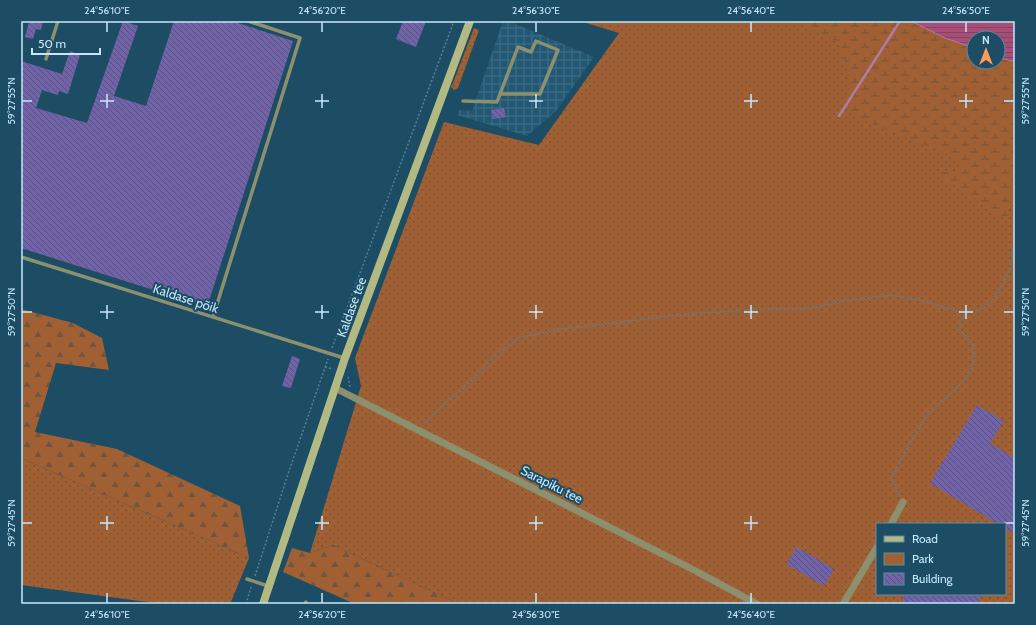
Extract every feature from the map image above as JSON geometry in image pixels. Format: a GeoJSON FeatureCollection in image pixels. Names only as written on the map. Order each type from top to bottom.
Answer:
{"type":"FeatureCollection","features":[{"type":"Feature","properties":{"kind":"street","name":"Kaldase tee"},"geometry":{"type":"LineString","coordinates":[[262,604],[345,358],[470,21]]}},
{"type":"Feature","properties":{"kind":"street","name":"Sarapiku tee"},"geometry":{"type":"LineString","coordinates":[[335,388],[685,565],[757,604]]}},
{"type":"Feature","properties":{"kind":"street"},"geometry":{"type":"LineString","coordinates":[[892,523],[904,502]]}},
{"type":"Feature","properties":{"kind":"street"},"geometry":{"type":"LineString","coordinates":[[843,604],[876,549]]}},
{"type":"Feature","properties":{"kind":"lane"},"geometry":{"type":"LineString","coordinates":[[46,59],[58,21]]}},
{"type":"Feature","properties":{"kind":"lane"},"geometry":{"type":"LineString","coordinates":[[213,317],[300,38],[248,21]]}},
{"type":"Feature","properties":{"kind":"lane"},"geometry":{"type":"LineString","coordinates":[[463,101],[497,102],[500,94],[518,47],[531,52],[536,41],[558,50],[540,94],[500,94]]}},
{"type":"Feature","properties":{"kind":"lane","name":"Kaldase põik"},"geometry":{"type":"LineString","coordinates":[[21,257],[345,358]]}},
{"type":"Feature","properties":{"kind":"lane"},"geometry":{"type":"LineString","coordinates":[[247,579],[268,586]]}},
{"type":"Feature","properties":{"kind":"path"},"geometry":{"type":"LineString","coordinates":[[246,604],[289,470],[329,354],[454,21]]}},
{"type":"Feature","properties":{"kind":"path"},"geometry":{"type":"LineString","coordinates":[[417,429],[475,377],[494,355],[520,338],[555,330],[743,310],[806,309],[848,300],[893,295],[919,300],[961,312],[980,310],[995,299],[1010,270],[1015,235]]}},
{"type":"Feature","properties":{"kind":"path"},"geometry":{"type":"LineString","coordinates":[[904,502],[891,479],[930,413],[965,379],[972,367],[974,354],[972,344],[959,329],[961,320],[967,311]]}},
{"type":"Feature","properties":{"kind":"shaded area"},"geometry":{"type":"Polygon","coordinates":[[[503,21],[508,21],[594,57],[556,111],[527,136],[457,115],[459,110],[472,111],[503,21]]]}},
{"type":"Feature","properties":{"kind":"shaded area"},"geometry":{"type":"Polygon","coordinates":[[[911,21],[1015,21],[1015,62],[1006,59],[1006,30],[966,30],[966,45],[945,38],[911,21]]]}},
{"type":"Feature","properties":{"kind":"green space"},"geometry":{"type":"Polygon","coordinates":[[[580,21],[1015,21],[1015,604],[459,604],[333,545],[310,553],[361,386],[355,358],[444,122],[539,145],[619,33],[580,21]]]}},
{"type":"Feature","properties":{"kind":"green space"},"geometry":{"type":"Polygon","coordinates":[[[793,21],[1015,21],[1015,102],[1010,106],[1015,112],[1015,172],[1012,179],[1008,220],[1004,219],[938,175],[939,172],[957,172],[962,169],[957,158],[854,117],[848,108],[847,66],[837,41],[793,21]]]}},
{"type":"Feature","properties":{"kind":"green space"},"geometry":{"type":"Polygon","coordinates":[[[474,28],[479,30],[458,88],[454,90],[451,87],[474,28]]]}},
{"type":"Feature","properties":{"kind":"green space"},"geometry":{"type":"Polygon","coordinates":[[[21,309],[73,323],[102,338],[109,370],[56,363],[35,432],[117,449],[240,506],[249,558],[21,458],[21,309]]]}},
{"type":"Feature","properties":{"kind":"green space"},"geometry":{"type":"Polygon","coordinates":[[[21,458],[249,558],[230,604],[162,604],[21,585],[21,458]]]}},
{"type":"Feature","properties":{"kind":"green space"},"geometry":{"type":"Polygon","coordinates":[[[333,545],[459,604],[355,604],[283,572],[292,548],[310,553],[333,545]]]}},
{"type":"Feature","properties":{"kind":"building"},"geometry":{"type":"Polygon","coordinates":[[[32,21],[43,21],[41,30],[36,29],[33,39],[25,37],[29,22],[32,23],[32,21]]]}},
{"type":"Feature","properties":{"kind":"building"},"geometry":{"type":"Polygon","coordinates":[[[123,21],[138,26],[114,96],[146,106],[174,21],[232,21],[293,41],[207,307],[21,248],[21,61],[62,74],[70,51],[80,55],[68,94],[59,91],[58,95],[42,90],[36,108],[87,123],[123,21]]]}},
{"type":"Feature","properties":{"kind":"building"},"geometry":{"type":"Polygon","coordinates":[[[403,21],[426,21],[416,47],[396,39],[403,21]]]}},
{"type":"Feature","properties":{"kind":"building"},"geometry":{"type":"Polygon","coordinates":[[[504,108],[506,117],[493,119],[491,110],[504,108]]]}},
{"type":"Feature","properties":{"kind":"building"},"geometry":{"type":"Polygon","coordinates":[[[292,356],[300,359],[291,388],[282,386],[292,356]]]}},
{"type":"Feature","properties":{"kind":"building"},"geometry":{"type":"Polygon","coordinates":[[[977,405],[1004,421],[990,443],[1015,458],[1015,534],[1006,529],[1006,523],[996,523],[930,483],[977,405]]]}},
{"type":"Feature","properties":{"kind":"building"},"geometry":{"type":"Polygon","coordinates":[[[797,547],[834,569],[824,586],[786,564],[797,547]]]}},
{"type":"Feature","properties":{"kind":"building"},"geometry":{"type":"Polygon","coordinates":[[[905,595],[982,595],[977,604],[900,604],[905,595]]]}},
{"type":"Feature","properties":{"kind":"waterway"},"geometry":{"type":"LineString","coordinates":[[839,116],[900,21]]}}]}
